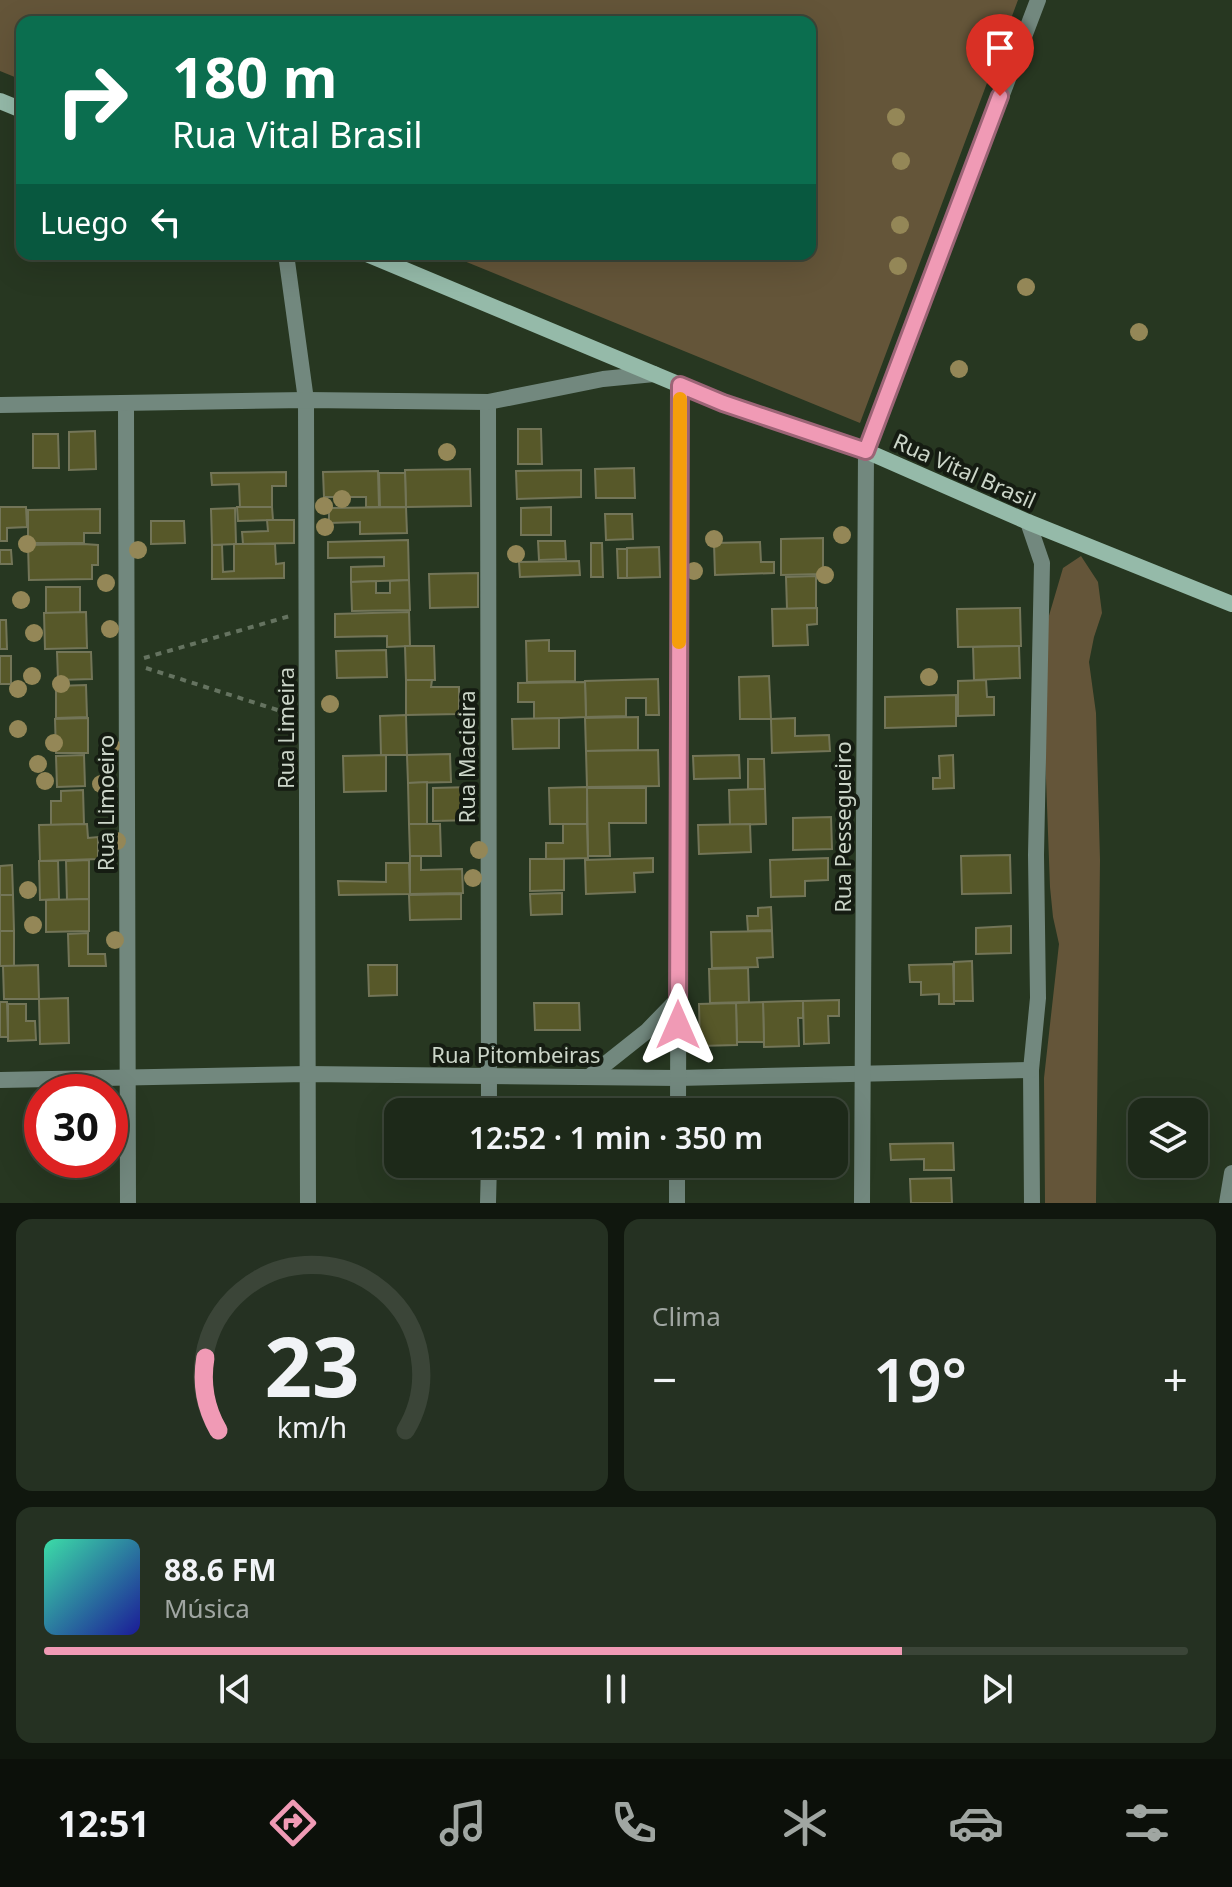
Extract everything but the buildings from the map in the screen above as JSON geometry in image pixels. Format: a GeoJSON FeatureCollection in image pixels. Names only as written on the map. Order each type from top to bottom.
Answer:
{"type":"FeatureCollection","features":[{"type":"Feature","properties":{"kind":"main road","name":"Rua Vital Brasil"},"geometry":{"type":"LineString","coordinates":[[381,260],[723,403],[866,451],[1028,522],[1232,604]]}},
{"type":"Feature","properties":{"kind":"street"},"geometry":{"type":"LineString","coordinates":[[866,451],[1038,0]]}},
{"type":"Feature","properties":{"kind":"street","name":"Rua Limeira"},"geometry":{"type":"LineString","coordinates":[[287,260],[306,400],[308,1203]]}},
{"type":"Feature","properties":{"kind":"street"},"geometry":{"type":"LineString","coordinates":[[0,405],[306,400],[488,402],[627,375],[654,374]]}},
{"type":"Feature","properties":{"kind":"street"},"geometry":{"type":"LineString","coordinates":[[678,1098],[680,385]]}},
{"type":"Feature","properties":{"kind":"street","name":"Rua Macieira"},"geometry":{"type":"LineString","coordinates":[[488,402],[489,1098]]}},
{"type":"Feature","properties":{"kind":"street","name":"Rua Limoeiro"},"geometry":{"type":"LineString","coordinates":[[126,404],[127,1074]]}},
{"type":"Feature","properties":{"kind":"street","name":"Rua Pessegueiro"},"geometry":{"type":"LineString","coordinates":[[862,1203],[866,451]]}},
{"type":"Feature","properties":{"kind":"street"},"geometry":{"type":"LineString","coordinates":[[1028,522],[1042,563],[1036,855],[1038,998],[1031,1070],[1032,1203]]}},
{"type":"Feature","properties":{"kind":"street"},"geometry":{"type":"LineString","coordinates":[[589,1077],[647,1031],[679,998]]}},
{"type":"Feature","properties":{"kind":"street","name":"Rua Pitombeiras"},"geometry":{"type":"LineString","coordinates":[[128,1079],[307,1074],[678,1078],[1031,1070]]}},
{"type":"Feature","properties":{"kind":"street","name":"Rua Pitombeiras"},"geometry":{"type":"LineString","coordinates":[[0,1080],[24,1080]]}},
{"type":"Feature","properties":{"kind":"street"},"geometry":{"type":"LineString","coordinates":[[1227,1203],[1232,1173]]}},
{"type":"Feature","properties":{"kind":"street","name":"Rua Limoeiro"},"geometry":{"type":"LineString","coordinates":[[128,1178],[128,1203]]}},
{"type":"Feature","properties":{"kind":"street"},"geometry":{"type":"LineString","coordinates":[[488,1203],[489,1178]]}},
{"type":"Feature","properties":{"kind":"street"},"geometry":{"type":"LineString","coordinates":[[677,1178],[677,1203]]}},
{"type":"Feature","properties":{"kind":"path"},"geometry":{"type":"LineString","coordinates":[[128,663],[307,611]]}},
{"type":"Feature","properties":{"kind":"path"},"geometry":{"type":"LineString","coordinates":[[128,663],[308,720]]}},
{"type":"Feature","properties":{"kind":"shaded area"},"geometry":{"type":"Polygon","coordinates":[[[0,0],[1018,0],[860,423],[462,260],[816,260],[816,16],[16,16],[16,78],[0,71],[0,0]]]}},
{"type":"Feature","properties":{"kind":"shaded area"},"geometry":{"type":"Polygon","coordinates":[[[1081,556],[1098,582],[1102,613],[1089,662],[1096,713],[1100,860],[1096,1203],[1045,1203],[1044,1078],[1059,944],[1050,887],[1044,724],[1048,619],[1063,568],[1081,556]]]}},
{"type":"Feature","properties":{"kind":"slow traffic"},"geometry":{"type":"LineString","coordinates":[[679,642],[680,399]]}},
{"type":"Feature","properties":{"kind":"route"},"geometry":{"type":"LineString","coordinates":[[678,1025],[680,385],[723,403],[866,451],[1000,96]]}}]}
